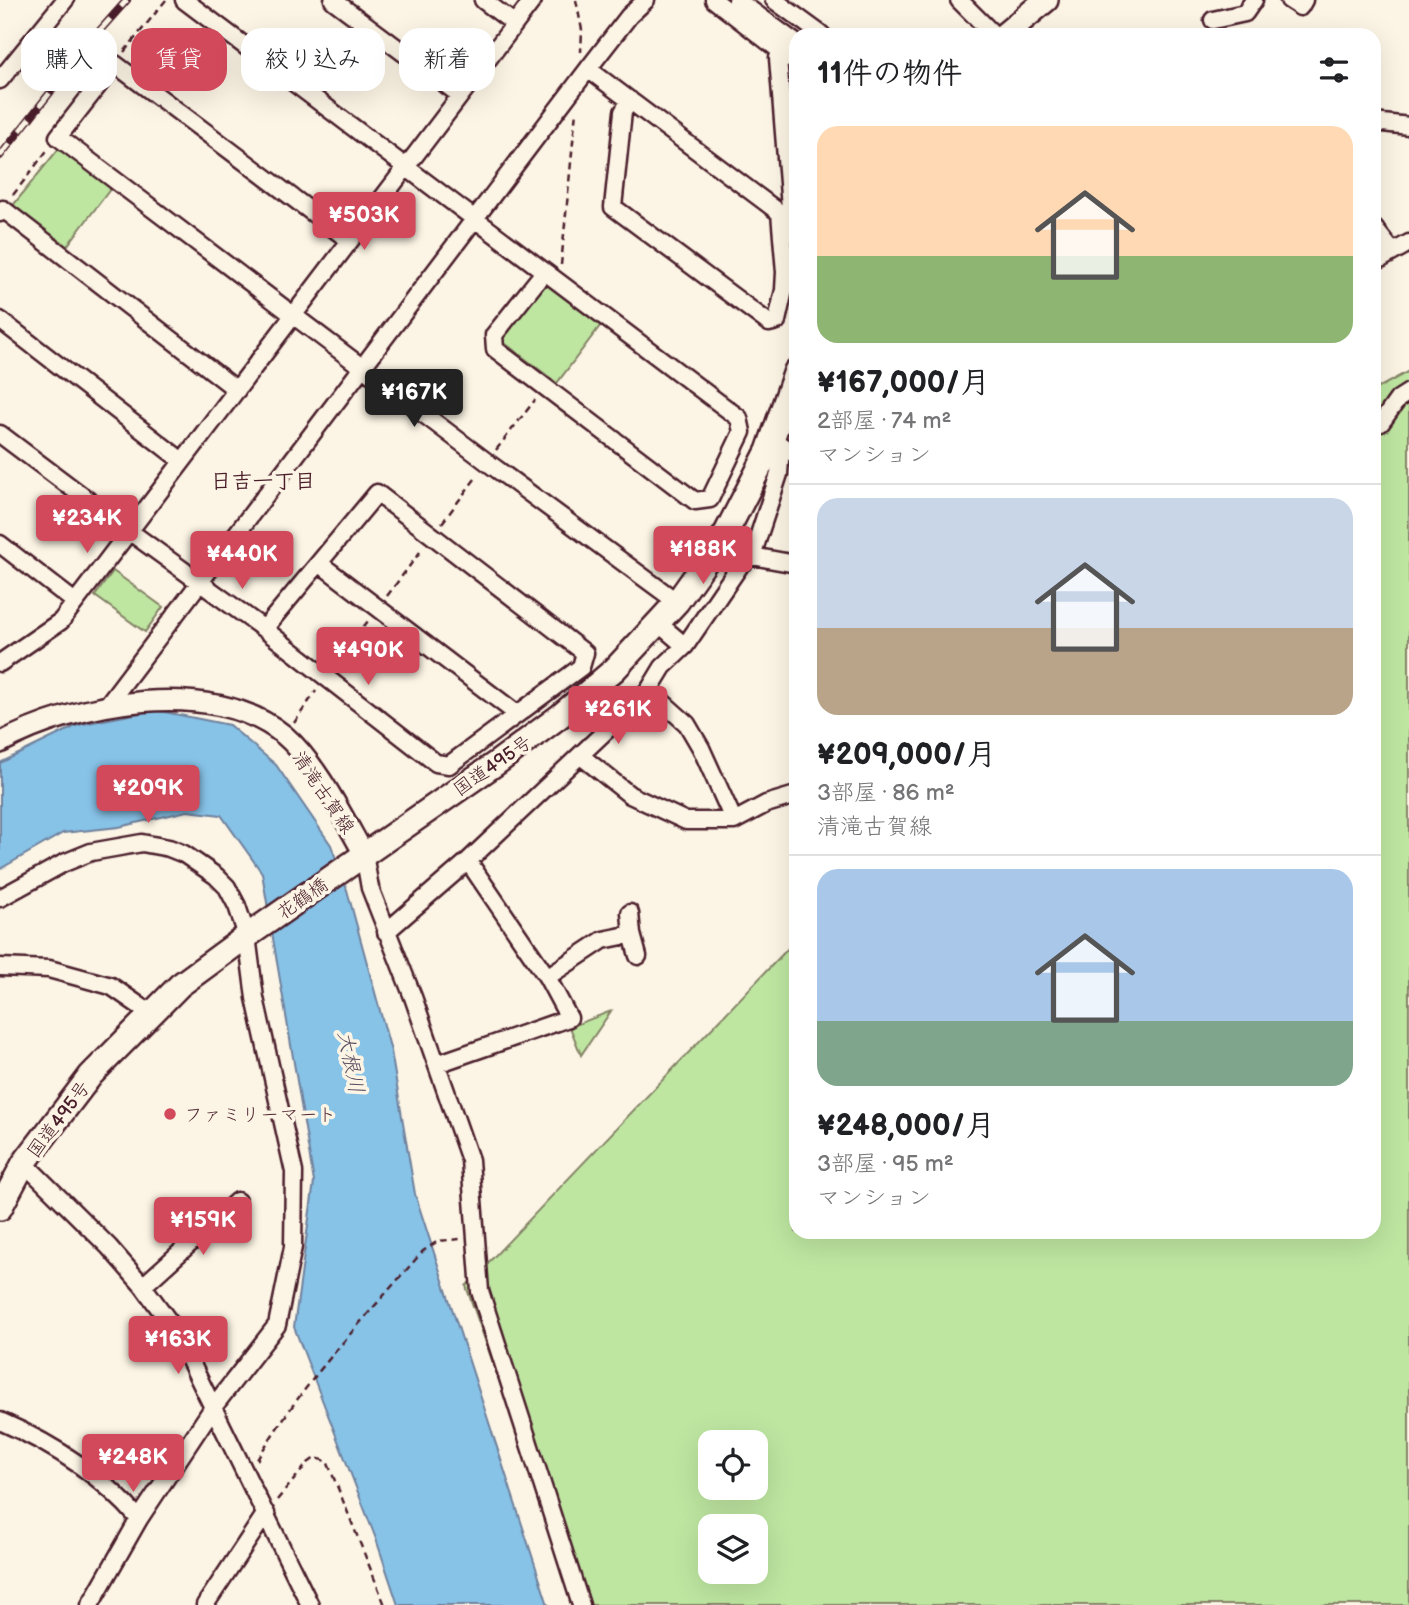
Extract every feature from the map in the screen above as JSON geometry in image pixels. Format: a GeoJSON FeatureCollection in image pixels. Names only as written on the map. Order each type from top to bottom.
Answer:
{"type":"FeatureCollection","features":[{"type":"Feature","properties":{"kind":"highway"},"geometry":{"type":"LineString","coordinates":[[1014,28],[1046,0]]}},
{"type":"Feature","properties":{"kind":"highway","name":"国道495号"},"geometry":{"type":"LineString","coordinates":[[357,860],[498,762],[560,716],[615,669],[677,602],[726,533],[789,404]]}},
{"type":"Feature","properties":{"kind":"highway","name":"花鶴橋"},"geometry":{"type":"LineString","coordinates":[[251,933],[357,860]]}},
{"type":"Feature","properties":{"kind":"highway","name":"国道495号"},"geometry":{"type":"LineString","coordinates":[[0,1208],[24,1163],[91,1075],[180,985],[251,933]]}},
{"type":"Feature","properties":{"kind":"main road","name":"清滝古賀線"},"geometry":{"type":"LineString","coordinates":[[0,743],[27,729],[107,705],[148,701],[188,702],[249,714],[285,736],[302,755],[332,798],[357,860]]}},
{"type":"Feature","properties":{"kind":"street"},"geometry":{"type":"LineString","coordinates":[[0,80],[65,0]]}},
{"type":"Feature","properties":{"kind":"street"},"geometry":{"type":"LineString","coordinates":[[184,0],[739,418],[743,432],[710,499],[695,500],[495,349],[494,335],[544,272]]}},
{"type":"Feature","properties":{"kind":"street"},"geometry":{"type":"LineString","coordinates":[[333,0],[460,95]]}},
{"type":"Feature","properties":{"kind":"street"},"geometry":{"type":"LineString","coordinates":[[483,0],[515,24]]}},
{"type":"Feature","properties":{"kind":"street"},"geometry":{"type":"LineString","coordinates":[[1,661],[61,621],[533,0]]}},
{"type":"Feature","properties":{"kind":"street"},"geometry":{"type":"LineString","coordinates":[[107,705],[475,217],[629,16],[646,0]]}},
{"type":"Feature","properties":{"kind":"street"},"geometry":{"type":"LineString","coordinates":[[714,0],[789,57]]}},
{"type":"Feature","properties":{"kind":"street"},"geometry":{"type":"LineString","coordinates":[[737,0],[789,38]]}},
{"type":"Feature","properties":{"kind":"street"},"geometry":{"type":"LineString","coordinates":[[774,0],[812,28]]}},
{"type":"Feature","properties":{"kind":"street"},"geometry":{"type":"LineString","coordinates":[[959,0],[1003,28]]}},
{"type":"Feature","properties":{"kind":"street"},"geometry":{"type":"LineString","coordinates":[[1213,20],[1245,13],[1254,0]]}},
{"type":"Feature","properties":{"kind":"street"},"geometry":{"type":"LineString","coordinates":[[1289,0],[1300,7],[1304,0]]}},
{"type":"Feature","properties":{"kind":"street"},"geometry":{"type":"LineString","coordinates":[[781,51],[778,58],[789,199]]}},
{"type":"Feature","properties":{"kind":"street"},"geometry":{"type":"LineString","coordinates":[[117,66],[349,240]]}},
{"type":"Feature","properties":{"kind":"street"},"geometry":{"type":"LineString","coordinates":[[584,75],[630,100],[780,213],[785,290],[777,321],[769,323],[613,207],[623,112],[630,100]]}},
{"type":"Feature","properties":{"kind":"street"},"geometry":{"type":"LineString","coordinates":[[94,91],[58,137],[487,462],[677,602]]}},
{"type":"Feature","properties":{"kind":"street"},"geometry":{"type":"LineString","coordinates":[[1381,123],[1409,126]]}},
{"type":"Feature","properties":{"kind":"street"},"geometry":{"type":"LineString","coordinates":[[1,211],[237,390]]}},
{"type":"Feature","properties":{"kind":"street"},"geometry":{"type":"LineString","coordinates":[[1381,237],[1393,253]]}},
{"type":"Feature","properties":{"kind":"street"},"geometry":{"type":"LineString","coordinates":[[1381,259],[1409,243]]}},
{"type":"Feature","properties":{"kind":"street"},"geometry":{"type":"LineString","coordinates":[[0,320],[182,461]]}},
{"type":"Feature","properties":{"kind":"street"},"geometry":{"type":"LineString","coordinates":[[1381,423],[1398,399],[1409,392]]}},
{"type":"Feature","properties":{"kind":"street"},"geometry":{"type":"LineString","coordinates":[[0,435],[264,629],[436,764],[449,765],[581,667],[585,653],[377,493],[264,629]]}},
{"type":"Feature","properties":{"kind":"street"},"geometry":{"type":"LineString","coordinates":[[770,446],[789,453]]}},
{"type":"Feature","properties":{"kind":"street"},"geometry":{"type":"LineString","coordinates":[[386,932],[581,757],[649,690],[663,667],[685,646],[741,564],[752,556],[779,474],[780,460],[770,446]]}},
{"type":"Feature","properties":{"kind":"street"},"geometry":{"type":"LineString","coordinates":[[0,544],[75,602]]}},
{"type":"Feature","properties":{"kind":"street"},"geometry":{"type":"LineString","coordinates":[[752,556],[789,563]]}},
{"type":"Feature","properties":{"kind":"street"},"geometry":{"type":"LineString","coordinates":[[319,563],[517,714]]}},
{"type":"Feature","properties":{"kind":"street"},"geometry":{"type":"LineString","coordinates":[[658,623],[685,646]]}},
{"type":"Feature","properties":{"kind":"street"},"geometry":{"type":"LineString","coordinates":[[649,690],[687,724],[701,748],[734,821]]}},
{"type":"Feature","properties":{"kind":"street"},"geometry":{"type":"LineString","coordinates":[[581,757],[630,795],[686,821],[734,821],[766,804],[789,797]]}},
{"type":"Feature","properties":{"kind":"street"},"geometry":{"type":"LineString","coordinates":[[0,898],[64,863],[91,852],[142,843],[184,854],[216,876],[227,887],[251,933],[260,1020],[294,1172],[293,1247],[277,1325],[214,1406],[138,1519],[90,1605]]}},
{"type":"Feature","properties":{"kind":"street"},"geometry":{"type":"LineString","coordinates":[[357,860],[413,997],[470,1160],[480,1291],[581,1605]]}},
{"type":"Feature","properties":{"kind":"street"},"geometry":{"type":"LineString","coordinates":[[437,1064],[569,1018],[547,977],[468,861]]}},
{"type":"Feature","properties":{"kind":"street"},"geometry":{"type":"LineString","coordinates":[[630,913],[638,956]]}},
{"type":"Feature","properties":{"kind":"street"},"geometry":{"type":"LineString","coordinates":[[547,977],[603,940],[632,934]]}},
{"type":"Feature","properties":{"kind":"street"},"geometry":{"type":"LineString","coordinates":[[0,967],[49,969],[111,986],[150,1013]]}},
{"type":"Feature","properties":{"kind":"street"},"geometry":{"type":"LineString","coordinates":[[24,1163],[108,1247],[143,1286],[175,1330],[310,1605]]}},
{"type":"Feature","properties":{"kind":"street"},"geometry":{"type":"LineString","coordinates":[[143,1286],[237,1201]]}},
{"type":"Feature","properties":{"kind":"street"},"geometry":{"type":"LineString","coordinates":[[0,1421],[37,1437],[93,1473],[123,1500],[138,1519]]}},
{"type":"Feature","properties":{"kind":"street"},"geometry":{"type":"LineString","coordinates":[[205,1605],[266,1513]]}},
{"type":"Feature","properties":{"kind":"path"},"geometry":{"type":"LineString","coordinates":[[117,61],[166,0]]}},
{"type":"Feature","properties":{"kind":"path"},"geometry":{"type":"LineString","coordinates":[[559,283],[584,75],[582,30],[576,0]]}},
{"type":"Feature","properties":{"kind":"path"},"geometry":{"type":"LineString","coordinates":[[1,211],[58,137]]}},
{"type":"Feature","properties":{"kind":"path"},"geometry":{"type":"LineString","coordinates":[[285,736],[325,676],[546,386]]}},
{"type":"Feature","properties":{"kind":"path"},"geometry":{"type":"LineString","coordinates":[[248,1475],[281,1420],[304,1390],[423,1251],[438,1241],[476,1238]]}},
{"type":"Feature","properties":{"kind":"path"},"geometry":{"type":"LineString","coordinates":[[266,1513],[308,1463],[315,1458],[327,1461],[385,1605]]}},
{"type":"Feature","properties":{"kind":"green space"},"geometry":{"type":"Polygon","coordinates":[[[60,147],[111,188],[64,250],[10,209],[60,147]]]}},
{"type":"Feature","properties":{"kind":"green space"},"geometry":{"type":"Polygon","coordinates":[[[548,280],[603,322],[557,383],[502,341],[548,280]]]}},
{"type":"Feature","properties":{"kind":"green space"},"geometry":{"type":"Polygon","coordinates":[[[1409,371],[1409,1605],[578,1605],[466,1286],[789,947],[789,1239],[1381,1239],[1381,386],[1409,371]]]}},
{"type":"Feature","properties":{"kind":"green space"},"geometry":{"type":"Polygon","coordinates":[[[113,571],[163,607],[145,632],[95,596],[113,571]]]}},
{"type":"Feature","properties":{"kind":"green space"},"geometry":{"type":"Polygon","coordinates":[[[611,1011],[581,1055],[570,1027],[611,1011]]]}},
{"type":"Feature","properties":{"kind":"water","name":"大根川"},"geometry":{"type":"Polygon","coordinates":[[[155,710],[229,725],[276,765],[331,845],[347,890],[391,1051],[415,1194],[548,1605],[398,1605],[376,1539],[294,1327],[314,1182],[262,873],[221,815],[187,811],[119,827],[63,833],[0,869],[0,763],[78,725],[155,710]]]}},
{"type":"Feature","properties":{"kind":"railway"},"geometry":{"type":"LineString","coordinates":[[0,156],[94,37],[127,0]]}},
{"type":"Feature","properties":{"kind":"place","name":"ファミリーマート"},"geometry":{"type":"Point","coordinates":[170,1114]}},
{"type":"Feature","properties":{"kind":"district","name":"日吉一丁目"},"geometry":{"type":"Point","coordinates":[263,481]}}]}
